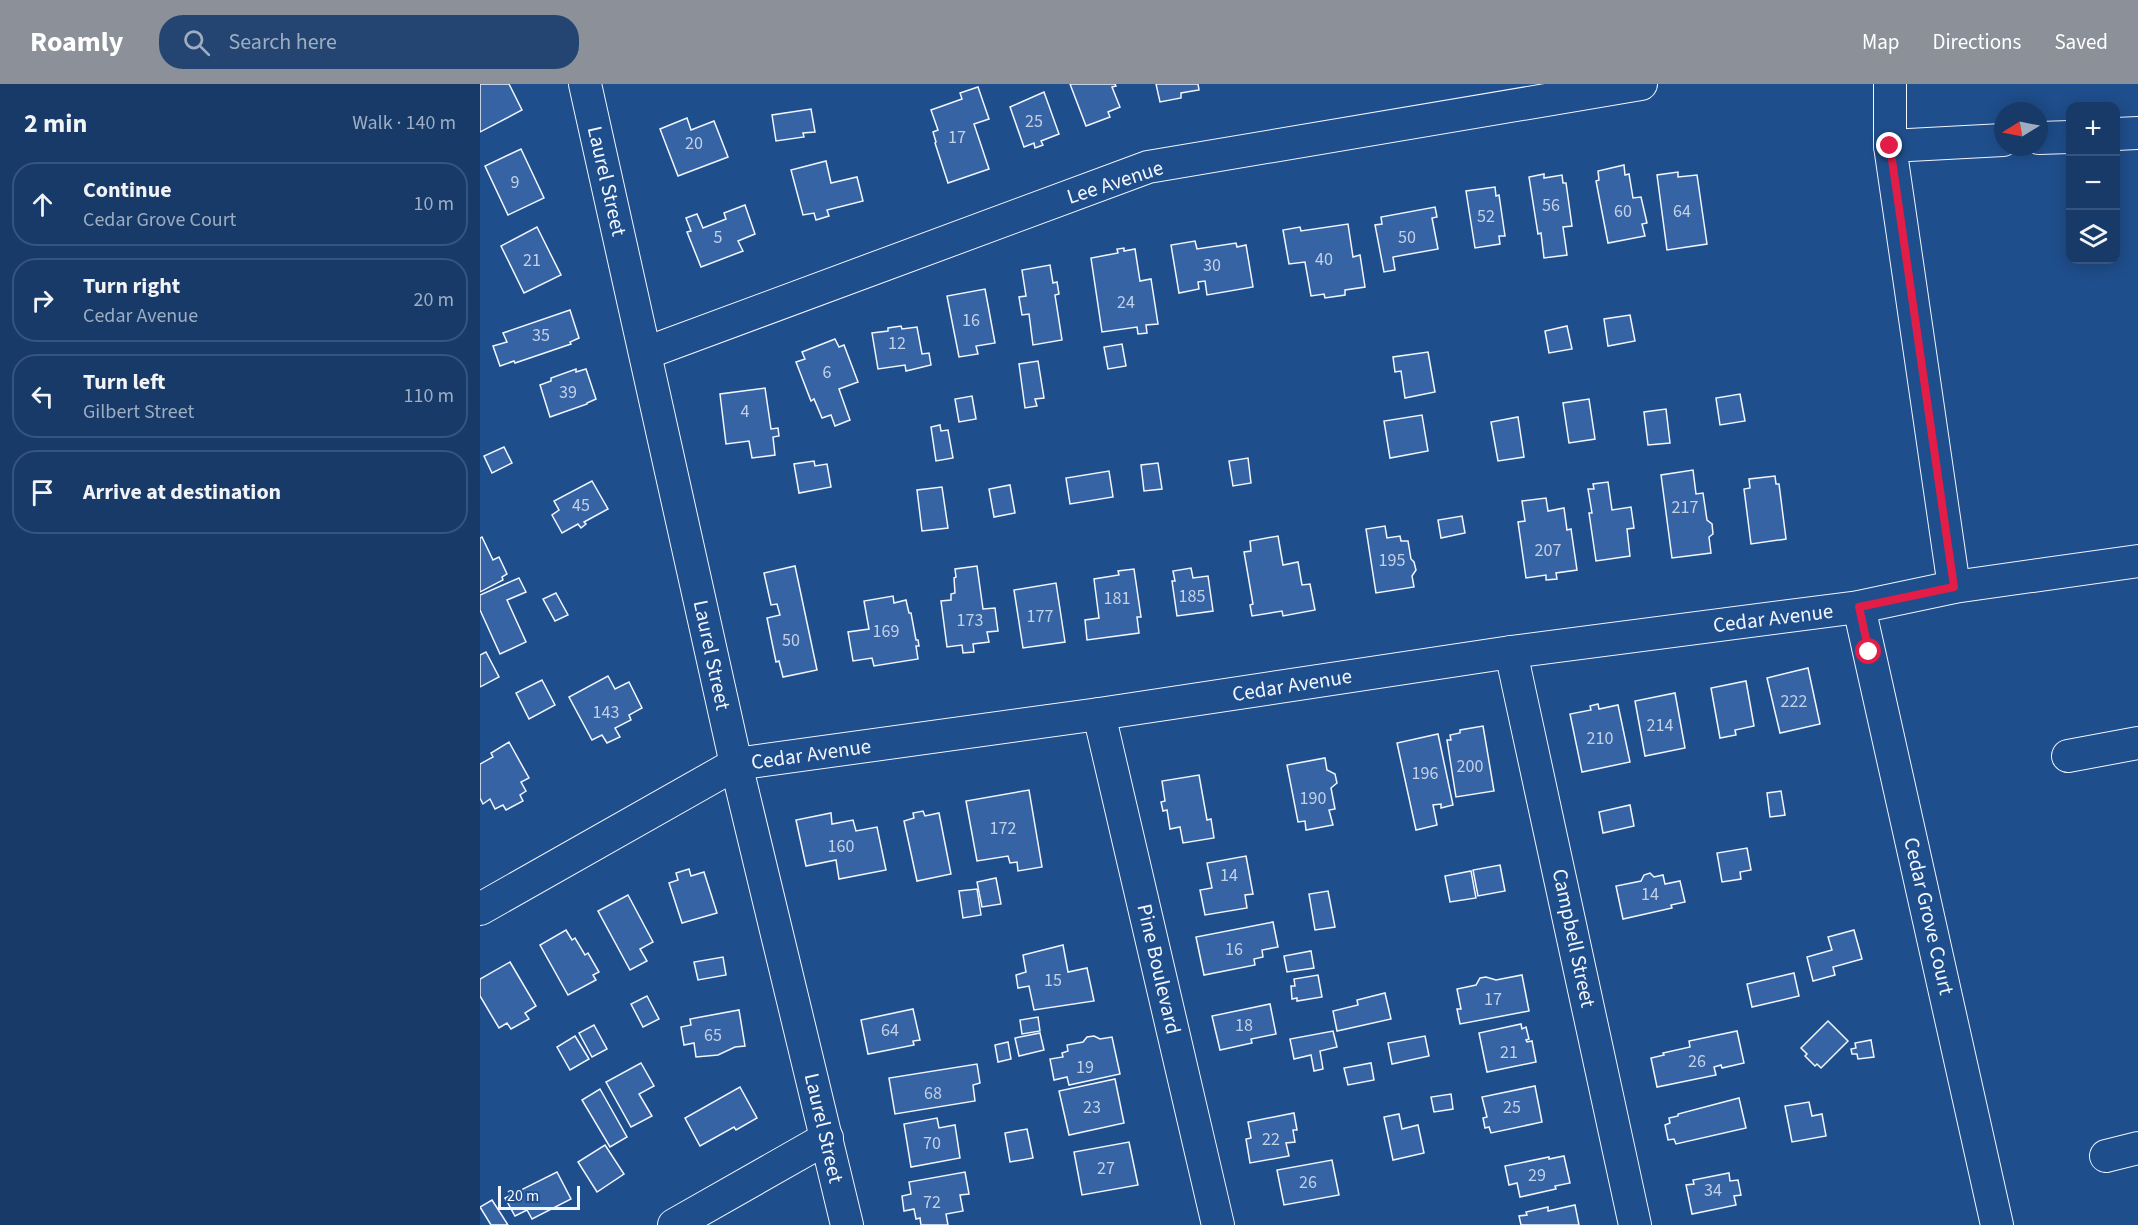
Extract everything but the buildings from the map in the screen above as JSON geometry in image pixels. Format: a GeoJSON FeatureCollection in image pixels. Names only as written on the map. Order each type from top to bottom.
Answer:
{"type":"FeatureCollection","features":[{"type":"Feature","properties":{"kind":"street","name":"Laurel Street"},"geometry":{"type":"LineString","coordinates":[[585,84],[736,764],[847,1225]]}},
{"type":"Feature","properties":{"kind":"street","name":"Lee Avenue"},"geometry":{"type":"LineString","coordinates":[[646,353],[1148,167],[1641,84]]}},
{"type":"Feature","properties":{"kind":"street"},"geometry":{"type":"LineString","coordinates":[[1890,84],[1890,146],[1954,587]]}},
{"type":"Feature","properties":{"kind":"street"},"geometry":{"type":"LineString","coordinates":[[2120,134],[2138,133]]}},
{"type":"Feature","properties":{"kind":"street"},"geometry":{"type":"LineString","coordinates":[[2048,138],[2066,137]]}},
{"type":"Feature","properties":{"kind":"street"},"geometry":{"type":"LineString","coordinates":[[1890,146],[1994,140]]}},
{"type":"Feature","properties":{"kind":"street","name":"Cedar Avenue"},"geometry":{"type":"LineString","coordinates":[[480,909],[736,764],[1099,714],[1511,652],[1859,607],[1954,587],[2138,561]]}},
{"type":"Feature","properties":{"kind":"street","name":"Cedar Grove Court"},"geometry":{"type":"LineString","coordinates":[[1859,607],[1998,1225]]}},
{"type":"Feature","properties":{"kind":"street","name":"Campbell Street"},"geometry":{"type":"LineString","coordinates":[[1511,652],[1635,1225]]}},
{"type":"Feature","properties":{"kind":"street","name":"Pine Boulevard"},"geometry":{"type":"LineString","coordinates":[[1099,714],[1218,1225]]}},
{"type":"Feature","properties":{"kind":"street"},"geometry":{"type":"LineString","coordinates":[[2068,756],[2138,743]]}},
{"type":"Feature","properties":{"kind":"street"},"geometry":{"type":"LineString","coordinates":[[674,1225],[827,1138]]}},
{"type":"Feature","properties":{"kind":"street"},"geometry":{"type":"LineString","coordinates":[[2106,1156],[2138,1148]]}},
{"type":"Feature","properties":{"kind":"route"},"geometry":{"type":"LineString","coordinates":[[1869,652],[1859,607],[1954,587],[1890,146]]}}]}
